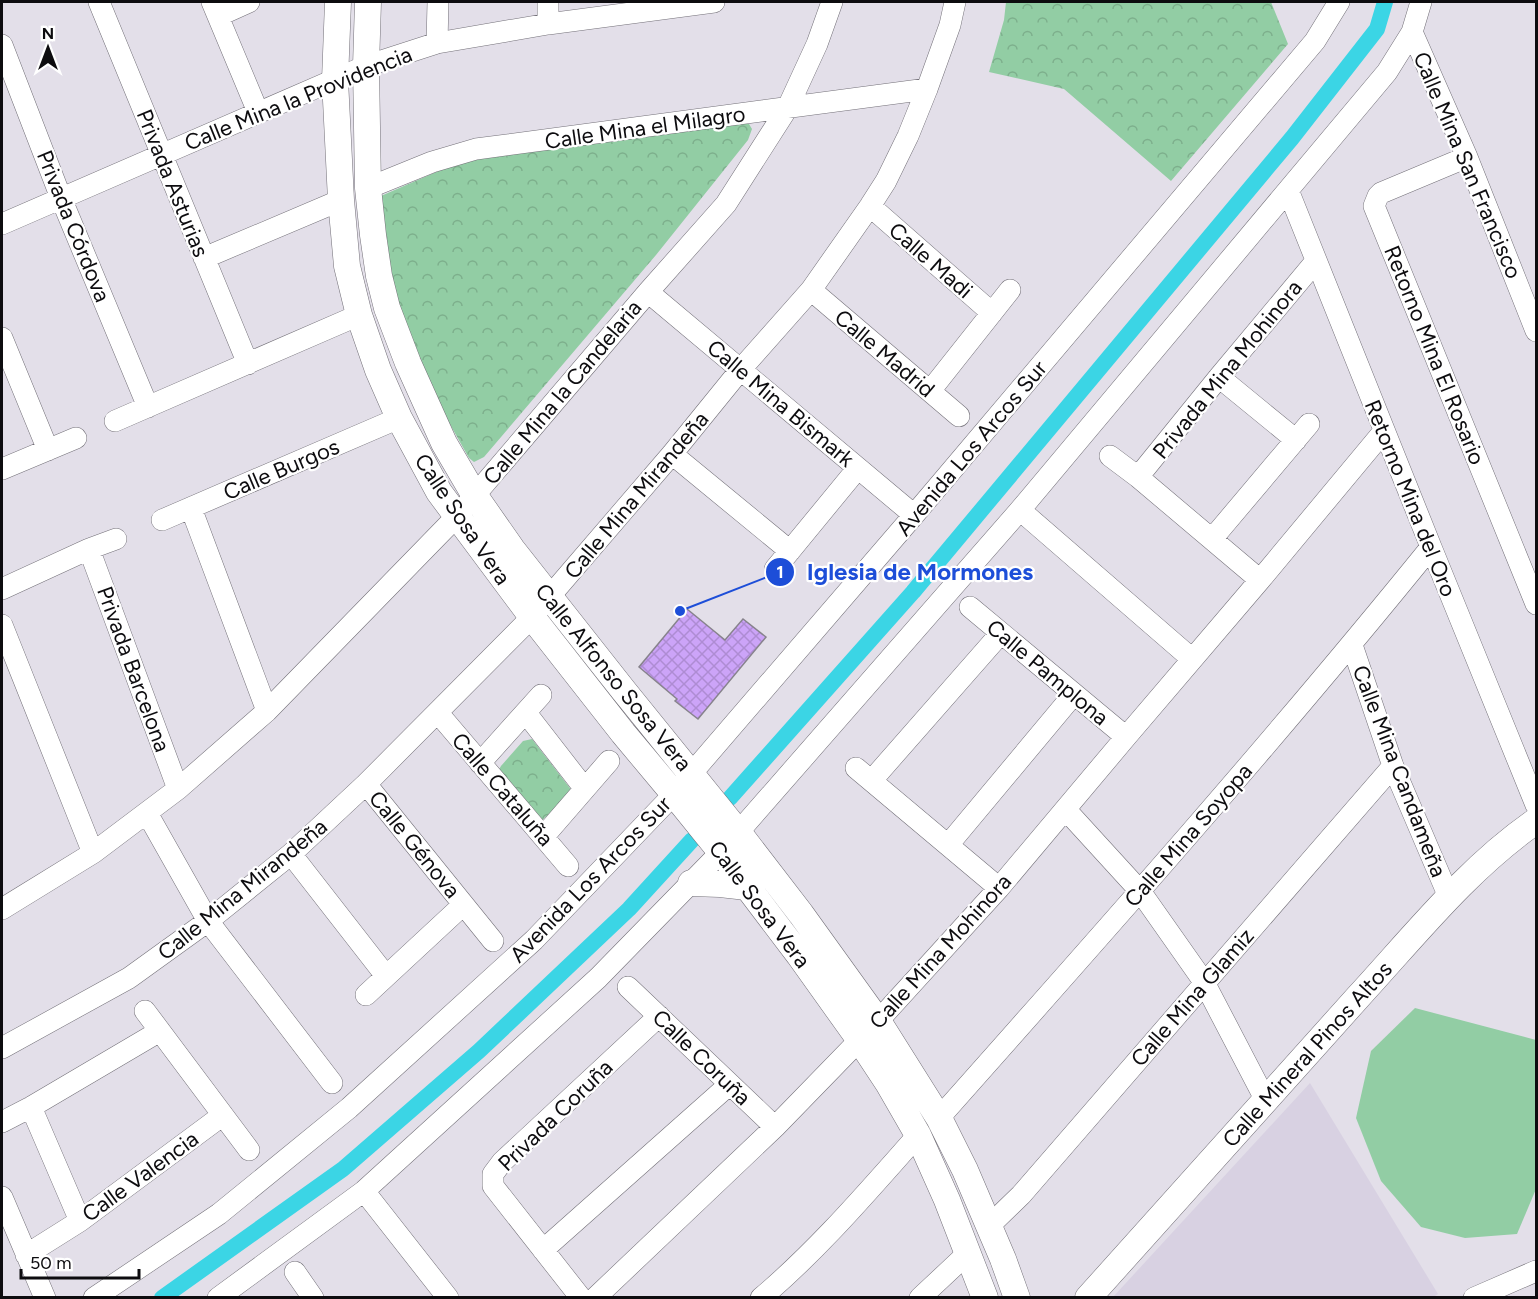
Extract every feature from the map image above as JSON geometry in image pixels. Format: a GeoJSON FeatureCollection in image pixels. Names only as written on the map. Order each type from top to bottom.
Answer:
{"type":"FeatureCollection","features":[{"type":"Feature","properties":{"kind":"main road","name":"Calle Sosa Vera"},"geometry":{"type":"LineString","coordinates":[[338,2],[335,80],[347,266],[358,315],[399,418],[439,492],[623,734],[721,852],[859,1039],[918,1135],[985,1298]]}},
{"type":"Feature","properties":{"kind":"main road","name":"Calle Alfonso Sosa Vera"},"geometry":{"type":"LineString","coordinates":[[368,2],[366,66],[368,188],[378,266],[387,308],[408,363],[444,443],[475,496],[550,598],[738,832],[801,914],[878,1021],[939,1118],[965,1170],[1017,1298]]}},
{"type":"Feature","properties":{"kind":"main road","name":"Calle Mineral Pinos Altos"},"geometry":{"type":"LineString","coordinates":[[1088,1298],[1264,1099],[1449,897],[1485,861],[1536,821]]}},
{"type":"Feature","properties":{"kind":"main road"},"geometry":{"type":"LineString","coordinates":[[691,883],[747,887]]}},
{"type":"Feature","properties":{"kind":"street","name":"Privada Asturias"},"geometry":{"type":"LineString","coordinates":[[99,2],[248,364]]}},
{"type":"Feature","properties":{"kind":"street"},"geometry":{"type":"LineString","coordinates":[[249,2],[215,9],[258,112]]}},
{"type":"Feature","properties":{"kind":"street"},"geometry":{"type":"LineString","coordinates":[[437,43],[438,2]]}},
{"type":"Feature","properties":{"kind":"street"},"geometry":{"type":"LineString","coordinates":[[548,2],[548,24]]}},
{"type":"Feature","properties":{"kind":"street","name":"Calle Mina la Providencia"},"geometry":{"type":"LineString","coordinates":[[2,224],[366,66],[437,43],[659,5],[714,2]]}},
{"type":"Feature","properties":{"kind":"street","name":"Calle Mina la Candelaria"},"geometry":{"type":"LineString","coordinates":[[2,909],[93,852],[178,789],[267,711],[458,516],[648,292],[726,204],[788,107],[817,44],[832,2]]}},
{"type":"Feature","properties":{"kind":"street","name":"Calle Mina Mirandeña"},"geometry":{"type":"LineString","coordinates":[[2,1048],[129,978],[208,921],[291,854],[438,713],[550,598],[741,369],[811,290],[870,206],[891,172],[908,136],[950,25],[956,2]]}},
{"type":"Feature","properties":{"kind":"street","name":"Avenida Los Arcos Sur"},"geometry":{"type":"LineString","coordinates":[[94,1298],[219,1214],[349,1108],[534,940],[674,794],[914,515],[1315,41],[1339,2]]}},
{"type":"Feature","properties":{"kind":"street"},"geometry":{"type":"LineString","coordinates":[[219,1298],[364,1191],[598,978],[721,852],[1020,510],[1387,72],[1412,32],[1421,2]]}},
{"type":"Feature","properties":{"kind":"street","name":"Calle Mina San Francisco"},"geometry":{"type":"LineString","coordinates":[[1412,32],[1467,157],[1536,331]]}},
{"type":"Feature","properties":{"kind":"street","name":"Privada Córdova"},"geometry":{"type":"LineString","coordinates":[[2,45],[61,198],[148,407]]}},
{"type":"Feature","properties":{"kind":"street","name":"Calle Mina el Milagro"},"geometry":{"type":"LineString","coordinates":[[368,188],[432,162],[476,149],[927,89]]}},
{"type":"Feature","properties":{"kind":"street","name":"Retorno Mina El Rosario"},"geometry":{"type":"LineString","coordinates":[[1467,157],[1381,193],[1374,206],[1536,604]]}},
{"type":"Feature","properties":{"kind":"street","name":"Retorno Mina del Oro"},"geometry":{"type":"LineString","coordinates":[[1288,190],[1536,804]]}},
{"type":"Feature","properties":{"kind":"street"},"geometry":{"type":"LineString","coordinates":[[204,258],[341,200]]}},
{"type":"Feature","properties":{"kind":"street","name":"Calle Madi"},"geometry":{"type":"LineString","coordinates":[[870,206],[993,313]]}},
{"type":"Feature","properties":{"kind":"street","name":"Privada Mina Mohinora"},"geometry":{"type":"LineString","coordinates":[[1138,477],[1316,261]]}},
{"type":"Feature","properties":{"kind":"street","name":"Calle Madrid"},"geometry":{"type":"LineString","coordinates":[[811,290],[959,416]]}},
{"type":"Feature","properties":{"kind":"street","name":"Calle Madi"},"geometry":{"type":"LineString","coordinates":[[930,391],[1010,290]]}},
{"type":"Feature","properties":{"kind":"street","name":"Calle Mina Bismark"},"geometry":{"type":"LineString","coordinates":[[648,292],[914,515]]}},
{"type":"Feature","properties":{"kind":"street"},"geometry":{"type":"LineString","coordinates":[[116,421],[358,315]]}},
{"type":"Feature","properties":{"kind":"street"},"geometry":{"type":"LineString","coordinates":[[2,338],[48,450]]}},
{"type":"Feature","properties":{"kind":"street"},"geometry":{"type":"LineString","coordinates":[[1212,539],[1302,432],[1219,377]]}},
{"type":"Feature","properties":{"kind":"street","name":"Calle Burgos"},"geometry":{"type":"LineString","coordinates":[[162,520],[399,418]]}},
{"type":"Feature","properties":{"kind":"street","name":"Calle Mina Mohinora"},"geometry":{"type":"LineString","coordinates":[[595,1298],[776,1127],[878,1021],[999,888],[1384,430]]}},
{"type":"Feature","properties":{"kind":"street"},"geometry":{"type":"LineString","coordinates":[[2,470],[76,438]]}},
{"type":"Feature","properties":{"kind":"street"},"geometry":{"type":"LineString","coordinates":[[672,454],[790,551]]}},
{"type":"Feature","properties":{"kind":"street"},"geometry":{"type":"LineString","coordinates":[[1110,456],[1260,580]]}},
{"type":"Feature","properties":{"kind":"street"},"geometry":{"type":"LineString","coordinates":[[775,569],[858,468]]}},
{"type":"Feature","properties":{"kind":"street"},"geometry":{"type":"LineString","coordinates":[[191,508],[267,711]]}},
{"type":"Feature","properties":{"kind":"street"},"geometry":{"type":"LineString","coordinates":[[1020,510],[1192,659]]}},
{"type":"Feature","properties":{"kind":"street"},"geometry":{"type":"LineString","coordinates":[[2,589],[116,538]]}},
{"type":"Feature","properties":{"kind":"street","name":"Calle Mina Soyopa"},"geometry":{"type":"LineString","coordinates":[[939,1118],[1140,891],[1352,645],[1431,547]]}},
{"type":"Feature","properties":{"kind":"street","name":"Privada Barcelona"},"geometry":{"type":"LineString","coordinates":[[89,549],[178,789]]}},
{"type":"Feature","properties":{"kind":"street","name":"Calle Pamplona"},"geometry":{"type":"LineString","coordinates":[[970,607],[1126,737]]}},
{"type":"Feature","properties":{"kind":"street"},"geometry":{"type":"LineString","coordinates":[[2,625],[93,852]]}},
{"type":"Feature","properties":{"kind":"street"},"geometry":{"type":"LineString","coordinates":[[999,888],[864,774],[1001,633]]}},
{"type":"Feature","properties":{"kind":"street","name":"Calle Mina Candameña"},"geometry":{"type":"LineString","coordinates":[[1352,645],[1393,766],[1449,897]]}},
{"type":"Feature","properties":{"kind":"street"},"geometry":{"type":"LineString","coordinates":[[948,845],[1074,694]]}},
{"type":"Feature","properties":{"kind":"street"},"geometry":{"type":"LineString","coordinates":[[480,763],[542,695]]}},
{"type":"Feature","properties":{"kind":"street","name":"Calle Cataluña"},"geometry":{"type":"LineString","coordinates":[[438,713],[568,866]]}},
{"type":"Feature","properties":{"kind":"street"},"geometry":{"type":"LineString","coordinates":[[526,713],[585,789]]}},
{"type":"Feature","properties":{"kind":"street"},"geometry":{"type":"LineString","coordinates":[[544,836],[609,761]]}},
{"type":"Feature","properties":{"kind":"street","name":"Calle Mina Glamiz"},"geometry":{"type":"LineString","coordinates":[[989,1226],[1021,1195],[1393,766]]}},
{"type":"Feature","properties":{"kind":"street","name":"Calle Génova"},"geometry":{"type":"LineString","coordinates":[[366,784],[493,941]]}},
{"type":"Feature","properties":{"kind":"street"},"geometry":{"type":"LineString","coordinates":[[1066,810],[1140,891],[1204,982],[1264,1099]]}},
{"type":"Feature","properties":{"kind":"street"},"geometry":{"type":"LineString","coordinates":[[147,813],[208,921],[332,1083]]}},
{"type":"Feature","properties":{"kind":"street"},"geometry":{"type":"LineString","coordinates":[[291,854],[386,976]]}},
{"type":"Feature","properties":{"kind":"street","name":"Calle Génova"},"geometry":{"type":"LineString","coordinates":[[366,995],[464,905]]}},
{"type":"Feature","properties":{"kind":"street","name":"Calle Coruña"},"geometry":{"type":"LineString","coordinates":[[628,987],[776,1127]]}},
{"type":"Feature","properties":{"kind":"street"},"geometry":{"type":"LineString","coordinates":[[145,1011],[249,1150]]}},
{"type":"Feature","properties":{"kind":"street","name":"Privada Coruña"},"geometry":{"type":"LineString","coordinates":[[581,1298],[493,1186],[493,1174],[502,1162],[659,1016]]}},
{"type":"Feature","properties":{"kind":"street"},"geometry":{"type":"LineString","coordinates":[[2,1122],[160,1031]]}},
{"type":"Feature","properties":{"kind":"street"},"geometry":{"type":"LineString","coordinates":[[543,1250],[730,1084]]}},
{"type":"Feature","properties":{"kind":"street"},"geometry":{"type":"LineString","coordinates":[[31,1107],[80,1221]]}},
{"type":"Feature","properties":{"kind":"street","name":"Calle Valencia"},"geometry":{"type":"LineString","coordinates":[[26,1255],[80,1221],[224,1115]]}},
{"type":"Feature","properties":{"kind":"street"},"geometry":{"type":"LineString","coordinates":[[762,1298],[842,1219],[918,1135]]}},
{"type":"Feature","properties":{"kind":"street"},"geometry":{"type":"LineString","coordinates":[[364,1191],[448,1298]]}},
{"type":"Feature","properties":{"kind":"street"},"geometry":{"type":"LineString","coordinates":[[2,1197],[45,1298]]}},
{"type":"Feature","properties":{"kind":"street"},"geometry":{"type":"LineString","coordinates":[[920,1298],[968,1253]]}},
{"type":"Feature","properties":{"kind":"street"},"geometry":{"type":"LineString","coordinates":[[1474,1298],[1536,1270]]}},
{"type":"Feature","properties":{"kind":"street"},"geometry":{"type":"LineString","coordinates":[[295,1272],[313,1298]]}},
{"type":"Feature","properties":{"kind":"shaded area"},"geometry":{"type":"Polygon","coordinates":[[[1310,1083],[1438,1294],[1432,1298],[1113,1297],[1310,1083]]]}},
{"type":"Feature","properties":{"kind":"green space"},"geometry":{"type":"Polygon","coordinates":[[[1006,2],[1271,2],[1288,44],[1171,181],[1064,89],[989,72],[1004,20],[1006,2]]]}},
{"type":"Feature","properties":{"kind":"green space"},"geometry":{"type":"Polygon","coordinates":[[[736,123],[749,124],[752,129],[748,140],[656,255],[484,457],[474,462],[469,458],[430,389],[389,282],[374,199],[450,166],[492,155],[736,123]]]}},
{"type":"Feature","properties":{"kind":"green space"},"geometry":{"type":"Polygon","coordinates":[[[532,739],[573,792],[540,822],[496,775],[523,741],[532,739]]]}},
{"type":"Feature","properties":{"kind":"green space"},"geometry":{"type":"Polygon","coordinates":[[[1415,1008],[1536,1040],[1536,1189],[1517,1234],[1465,1238],[1421,1227],[1381,1181],[1356,1118],[1371,1051],[1415,1008]]]}},
{"type":"Feature","properties":{"kind":"building"},"geometry":{"type":"Polygon","coordinates":[[[687,609],[725,640],[743,619],[766,637],[698,719],[639,667],[687,609]]]}},
{"type":"Feature","properties":{"kind":"waterway"},"geometry":{"type":"LineString","coordinates":[[730,798],[913,592],[1292,138],[1377,29],[1385,2]]}},
{"type":"Feature","properties":{"kind":"waterway"},"geometry":{"type":"LineString","coordinates":[[162,1298],[343,1169],[479,1051],[629,909],[692,840]]}},
{"type":"Feature","properties":{"kind":"place","name":"Iglesia de Mormones"},"geometry":{"type":"Point","coordinates":[680,611]}}]}
